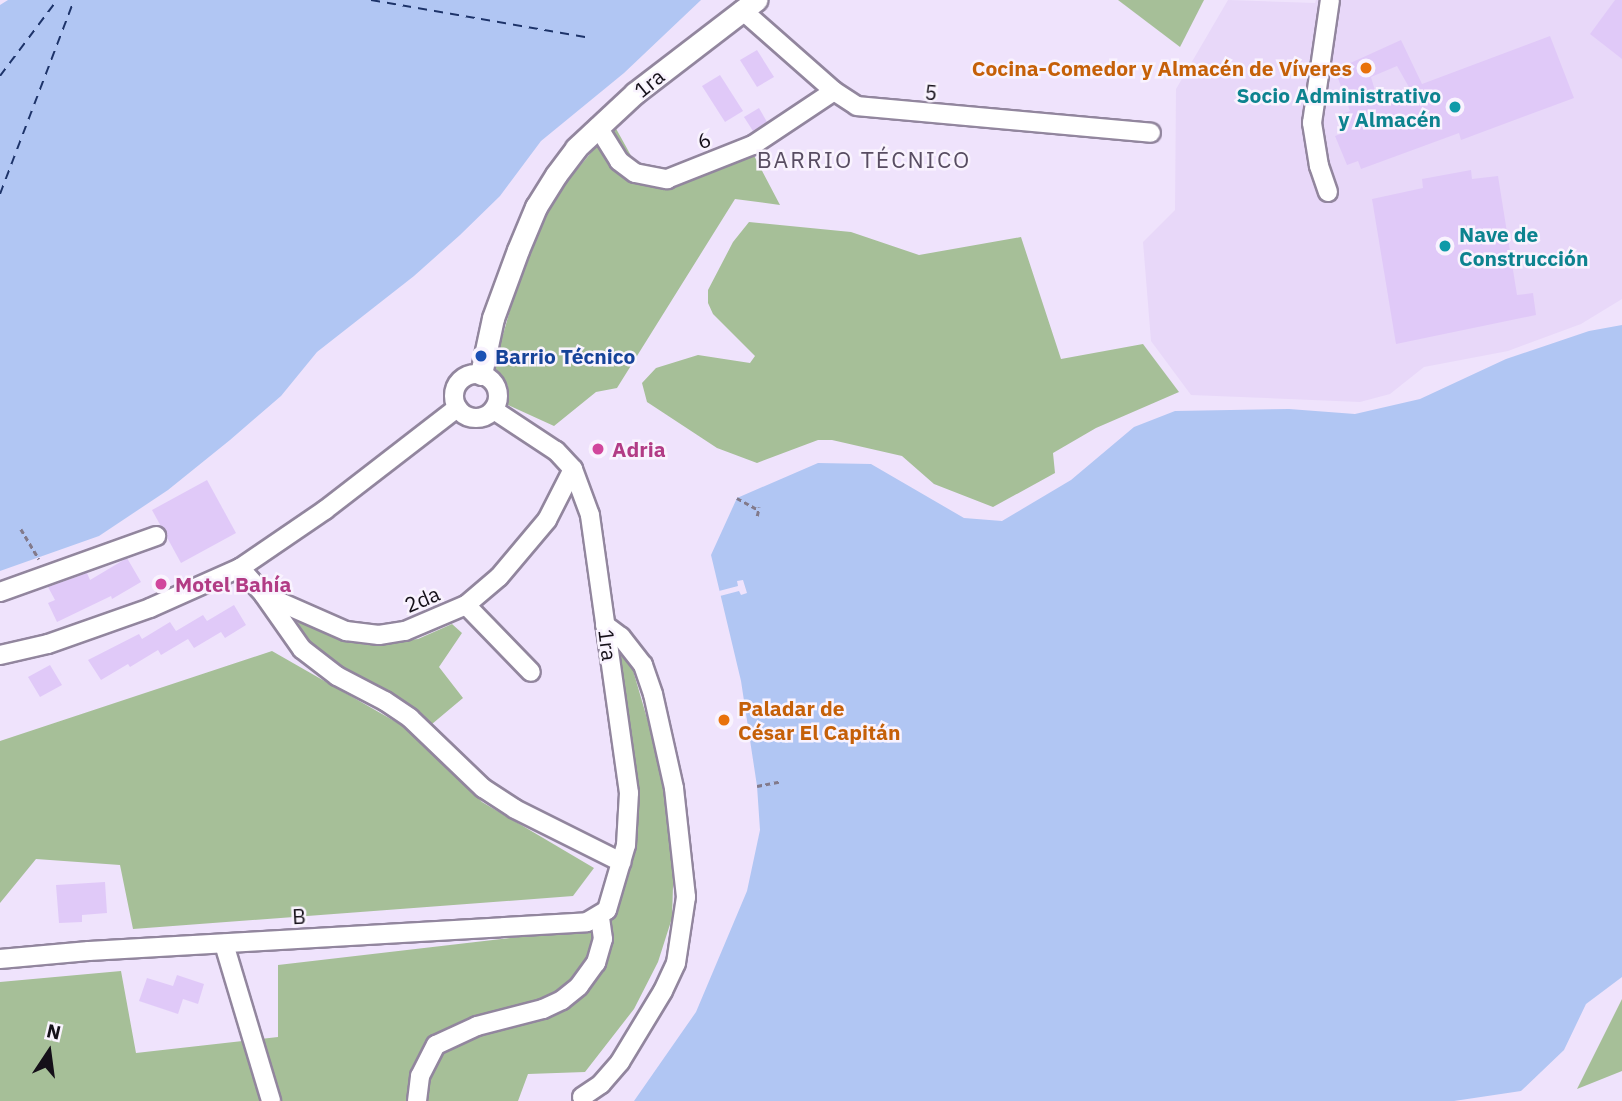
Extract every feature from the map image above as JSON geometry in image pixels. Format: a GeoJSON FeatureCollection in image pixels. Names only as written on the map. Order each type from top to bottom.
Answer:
{"type":"FeatureCollection","features":[{"type":"Feature","properties":{"kind":"street"},"geometry":{"type":"LineString","coordinates":[[1328,192],[1319,166],[1312,123],[1330,0]]}},
{"type":"Feature","properties":{"kind":"street","name":"5"},"geometry":{"type":"LineString","coordinates":[[749,5],[834,91],[857,106],[882,111],[1151,133]]}},
{"type":"Feature","properties":{"kind":"street","name":"1ra"},"geometry":{"type":"LineString","coordinates":[[481,374],[493,318],[536,207],[569,157],[635,93],[749,5]]}},
{"type":"Feature","properties":{"kind":"street","name":"6"},"geometry":{"type":"LineString","coordinates":[[598,127],[619,161],[635,173],[667,179],[753,145],[834,91]]}},
{"type":"Feature","properties":{"kind":"street"},"geometry":{"type":"LineString","coordinates":[[481,374],[489,378],[498,393],[494,410],[488,416],[471,418],[457,408],[454,391],[464,377],[481,374]]}},
{"type":"Feature","properties":{"kind":"street"},"geometry":{"type":"LineString","coordinates":[[0,655],[48,644],[150,608],[240,568],[326,510],[457,408]]}},
{"type":"Feature","properties":{"kind":"street","name":"1ra"},"geometry":{"type":"LineString","coordinates":[[494,410],[556,451],[573,469],[590,515],[629,793],[626,845],[611,901],[600,917]]}},
{"type":"Feature","properties":{"kind":"street","name":"2da"},"geometry":{"type":"LineString","coordinates":[[240,568],[264,595],[346,632],[379,635],[405,631],[466,605],[499,577],[529,544],[553,508],[573,469]]}},
{"type":"Feature","properties":{"kind":"street"},"geometry":{"type":"LineString","coordinates":[[0,592],[156,536]]}},
{"type":"Feature","properties":{"kind":"street"},"geometry":{"type":"LineString","coordinates":[[264,595],[302,649],[337,676],[411,718],[483,788],[536,821],[621,862]]}},
{"type":"Feature","properties":{"kind":"street"},"geometry":{"type":"LineString","coordinates":[[466,605],[531,672]]}},
{"type":"Feature","properties":{"kind":"street"},"geometry":{"type":"LineString","coordinates":[[582,1097],[601,1084],[620,1062],[663,992],[676,963],[686,897],[674,788],[653,694],[643,664],[621,637],[605,625]]}},
{"type":"Feature","properties":{"kind":"street"},"geometry":{"type":"LineString","coordinates":[[418,1101],[420,1076],[436,1045],[478,1026],[543,1009],[562,1000],[579,986],[596,962],[603,939],[600,917]]}},
{"type":"Feature","properties":{"kind":"street","name":"B"},"geometry":{"type":"LineString","coordinates":[[0,959],[31,954],[587,922],[600,917]]}},
{"type":"Feature","properties":{"kind":"street"},"geometry":{"type":"LineString","coordinates":[[224,944],[271,1101]]}},
{"type":"Feature","properties":{"kind":"path"},"geometry":{"type":"LineString","coordinates":[[737,498],[759,508],[757,516]]}},
{"type":"Feature","properties":{"kind":"path"},"geometry":{"type":"LineString","coordinates":[[21,529],[39,559]]}},
{"type":"Feature","properties":{"kind":"path"},"geometry":{"type":"LineString","coordinates":[[757,786],[782,781]]}},
{"type":"Feature","properties":{"kind":"shaded area"},"geometry":{"type":"Polygon","coordinates":[[[1228,0],[1315,3],[1316,0],[1622,0],[1622,299],[1581,324],[1508,351],[1424,367],[1390,394],[1360,402],[1191,395],[1151,341],[1143,242],[1175,210],[1176,89],[1228,0]]]}},
{"type":"Feature","properties":{"kind":"green space"},"geometry":{"type":"Polygon","coordinates":[[[1118,0],[1204,0],[1180,47],[1118,0]]]}},
{"type":"Feature","properties":{"kind":"green space"},"geometry":{"type":"Polygon","coordinates":[[[614,125],[634,161],[669,187],[750,148],[780,205],[735,199],[617,388],[596,392],[554,426],[508,405],[508,386],[494,366],[520,275],[555,196],[614,125]]]}},
{"type":"Feature","properties":{"kind":"green space"},"geometry":{"type":"Polygon","coordinates":[[[749,222],[851,232],[919,255],[1021,237],[1061,359],[1143,344],[1179,392],[1096,428],[1053,453],[1055,473],[993,507],[934,484],[902,456],[832,440],[818,440],[757,463],[717,448],[647,402],[642,383],[656,368],[698,355],[750,363],[755,356],[713,314],[708,303],[708,290],[733,242],[749,222]]]}},
{"type":"Feature","properties":{"kind":"green space"},"geometry":{"type":"Polygon","coordinates":[[[300,618],[337,639],[367,645],[418,639],[452,624],[462,633],[439,667],[463,698],[432,724],[406,704],[344,670],[319,652],[296,630],[300,618]]]}},
{"type":"Feature","properties":{"kind":"green space"},"geometry":{"type":"Polygon","coordinates":[[[272,651],[424,738],[482,802],[594,868],[573,896],[133,929],[120,865],[36,859],[0,903],[0,741],[272,651]]]}},
{"type":"Feature","properties":{"kind":"green space"},"geometry":{"type":"Polygon","coordinates":[[[623,654],[630,660],[668,801],[674,855],[672,918],[658,962],[634,1009],[585,1072],[528,1074],[518,1101],[0,1101],[0,982],[121,971],[136,1053],[278,1037],[278,965],[578,930],[623,883],[617,659],[623,654]]]}},
{"type":"Feature","properties":{"kind":"green space"},"geometry":{"type":"Polygon","coordinates":[[[1622,999],[1622,1071],[1577,1089],[1622,999]]]}},
{"type":"Feature","properties":{"kind":"water"},"geometry":{"type":"Polygon","coordinates":[[[8,0],[701,0],[624,73],[541,141],[500,196],[460,235],[414,276],[317,352],[281,396],[230,440],[168,490],[99,536],[0,571],[0,5],[8,0]]]}},
{"type":"Feature","properties":{"kind":"water"},"geometry":{"type":"Polygon","coordinates":[[[1622,325],[1622,977],[1586,1004],[1564,1050],[1521,1091],[1454,1101],[634,1101],[696,1012],[747,891],[760,830],[757,786],[741,681],[711,555],[737,498],[818,463],[871,464],[964,518],[1002,521],[1071,480],[1134,427],[1175,411],[1289,409],[1355,414],[1420,399],[1506,359],[1589,331],[1622,325]]]}},
{"type":"Feature","properties":{"kind":"pier"},"geometry":{"type":"Polygon","coordinates":[[[743,580],[747,593],[741,595],[739,591],[720,596],[719,591],[738,586],[737,581],[743,580]]]}},
{"type":"Feature","properties":{"kind":"building"},"geometry":{"type":"Polygon","coordinates":[[[1615,0],[1622,0],[1622,59],[1590,34],[1615,0]]]}},
{"type":"Feature","properties":{"kind":"building","name":"Socio Administrativo y Almacén"},"geometry":{"type":"Polygon","coordinates":[[[1550,36],[1574,98],[1461,140],[1459,133],[1361,169],[1358,161],[1347,165],[1335,136],[1343,133],[1336,116],[1350,111],[1335,70],[1401,40],[1422,84],[1550,36]],[[1397,66],[1371,77],[1378,101],[1410,89],[1397,66]]]}},
{"type":"Feature","properties":{"kind":"building"},"geometry":{"type":"Polygon","coordinates":[[[757,50],[774,77],[757,87],[740,60],[757,50]]]}},
{"type":"Feature","properties":{"kind":"building"},"geometry":{"type":"Polygon","coordinates":[[[720,75],[743,111],[725,122],[702,86],[720,75]]]}},
{"type":"Feature","properties":{"kind":"building"},"geometry":{"type":"Polygon","coordinates":[[[759,108],[767,122],[753,131],[744,117],[759,108]]]}},
{"type":"Feature","properties":{"kind":"building","name":"Nave de Construcción"},"geometry":{"type":"Polygon","coordinates":[[[1471,170],[1472,179],[1498,176],[1517,295],[1533,293],[1536,315],[1396,344],[1372,199],[1423,188],[1422,179],[1471,170]]]}},
{"type":"Feature","properties":{"kind":"building"},"geometry":{"type":"Polygon","coordinates":[[[207,480],[236,533],[181,563],[152,510],[207,480]]]}},
{"type":"Feature","properties":{"kind":"building"},"geometry":{"type":"Polygon","coordinates":[[[127,558],[141,582],[112,599],[111,596],[57,622],[48,603],[55,600],[48,587],[87,573],[90,580],[127,558]]]}},
{"type":"Feature","properties":{"kind":"building"},"geometry":{"type":"Polygon","coordinates":[[[234,605],[246,625],[225,638],[221,632],[194,648],[188,639],[161,655],[158,650],[130,667],[128,664],[101,680],[88,660],[139,634],[142,639],[170,622],[176,631],[203,615],[207,621],[234,605]]]}},
{"type":"Feature","properties":{"kind":"building"},"geometry":{"type":"Polygon","coordinates":[[[50,665],[62,685],[40,697],[28,677],[50,665]]]}},
{"type":"Feature","properties":{"kind":"building"},"geometry":{"type":"Polygon","coordinates":[[[105,882],[107,913],[82,915],[82,922],[59,923],[56,885],[105,882]]]}},
{"type":"Feature","properties":{"kind":"building"},"geometry":{"type":"Polygon","coordinates":[[[177,975],[204,984],[198,1004],[183,999],[178,1014],[139,1001],[147,978],[173,986],[177,975]]]}},
{"type":"Feature","properties":{"kind":"ferry route"},"geometry":{"type":"LineString","coordinates":[[0,76],[57,0]]}},
{"type":"Feature","properties":{"kind":"ferry route"},"geometry":{"type":"LineString","coordinates":[[0,194],[74,0]]}},
{"type":"Feature","properties":{"kind":"ferry route"},"geometry":{"type":"LineString","coordinates":[[371,0],[591,38]]}},
{"type":"Feature","properties":{"kind":"place","name":"Cocina-Comedor y Almacén de Víveres"},"geometry":{"type":"Point","coordinates":[1366,68]}},
{"type":"Feature","properties":{"kind":"place","name":"Socio Administrativo y Almacén"},"geometry":{"type":"Point","coordinates":[1455,107]}},
{"type":"Feature","properties":{"kind":"place","name":"Nave de Construcción"},"geometry":{"type":"Point","coordinates":[1445,246]}},
{"type":"Feature","properties":{"kind":"place","name":"Barrio Técnico"},"geometry":{"type":"Point","coordinates":[481,356]}},
{"type":"Feature","properties":{"kind":"place","name":"Adria"},"geometry":{"type":"Point","coordinates":[598,449]}},
{"type":"Feature","properties":{"kind":"place","name":"Motel Bahía"},"geometry":{"type":"Point","coordinates":[161,584]}},
{"type":"Feature","properties":{"kind":"place","name":"Paladar de César El Capitán"},"geometry":{"type":"Point","coordinates":[724,720]}},
{"type":"Feature","properties":{"kind":"district","name":"BARRIO TÉCNICO"},"geometry":{"type":"Point","coordinates":[864,159]}}]}
